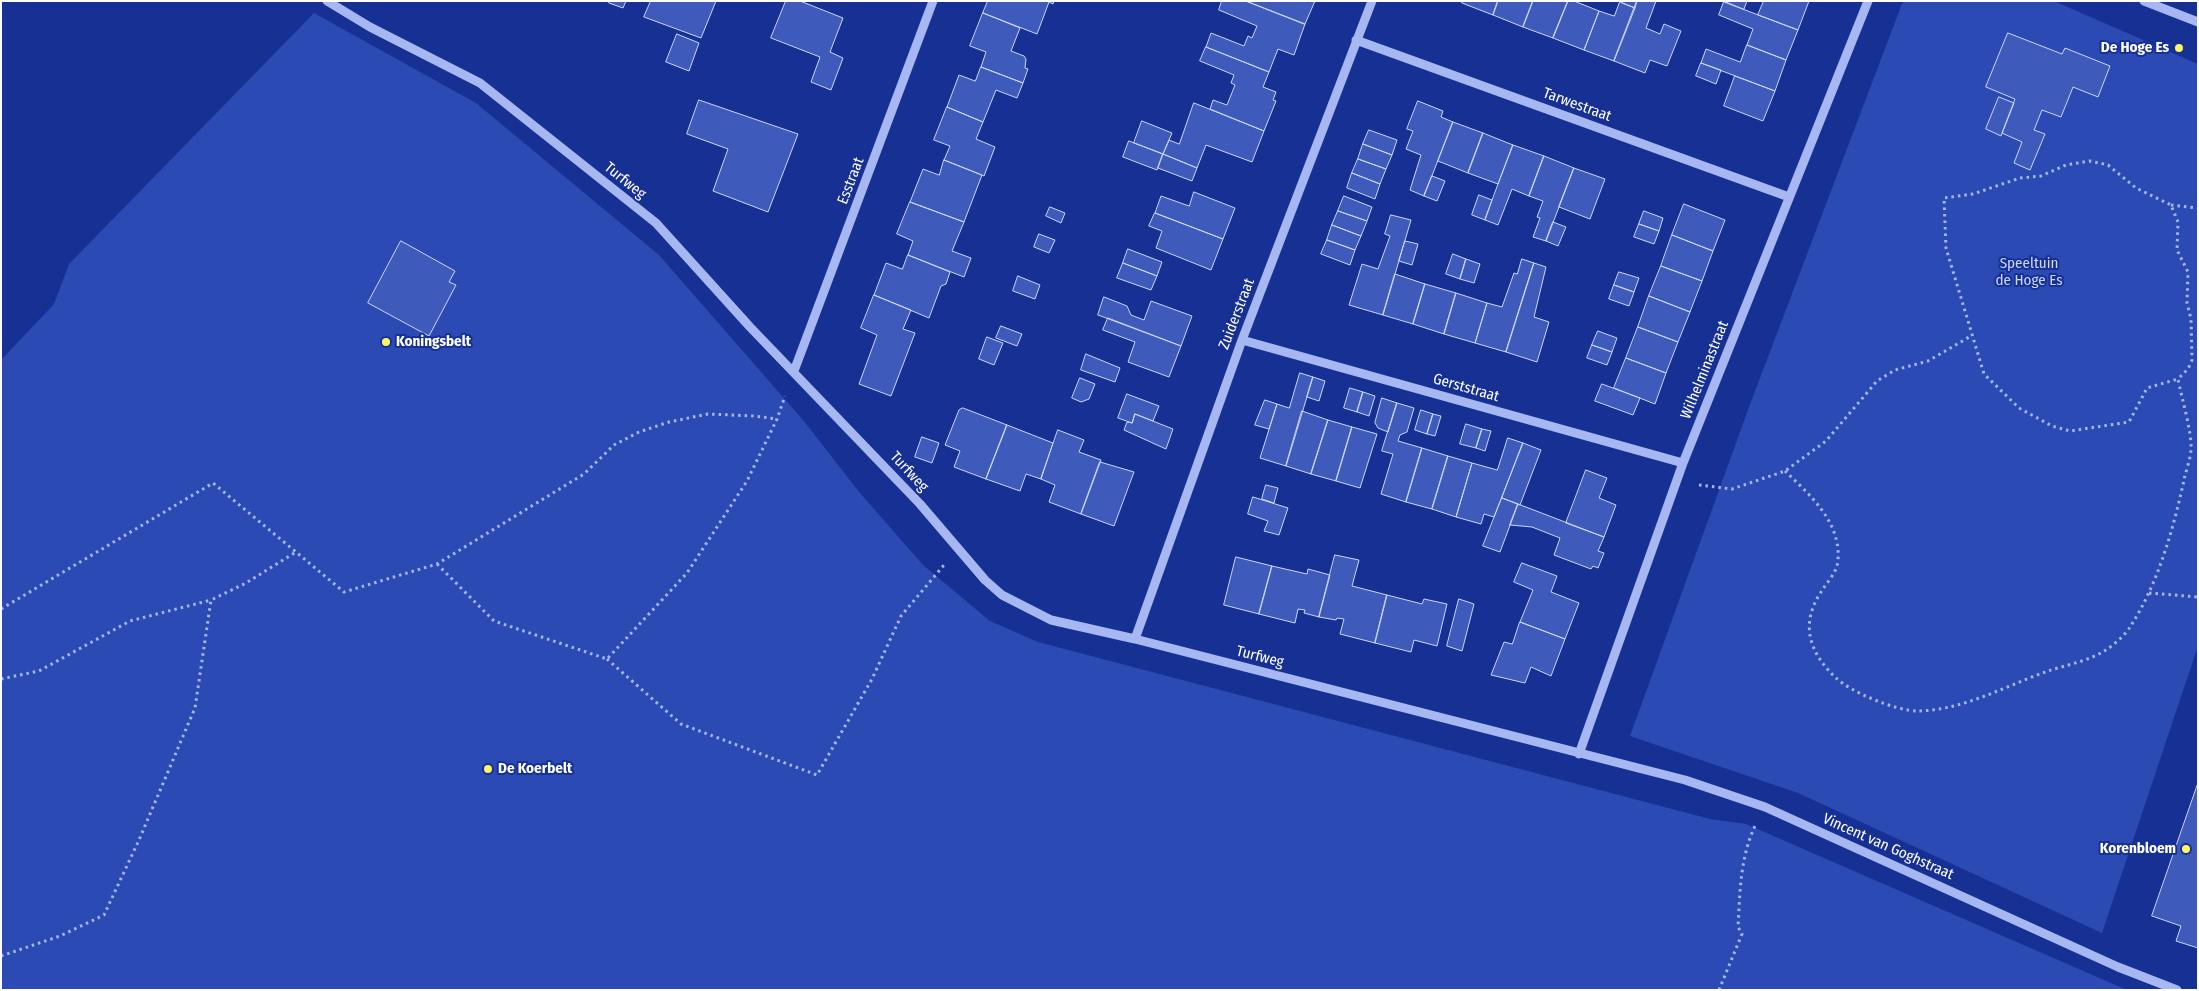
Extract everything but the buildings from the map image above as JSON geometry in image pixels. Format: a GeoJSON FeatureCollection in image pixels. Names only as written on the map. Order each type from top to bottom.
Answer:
{"type":"FeatureCollection","features":[{"type":"Feature","properties":{"kind":"street","name":"Turfweg"},"geometry":{"type":"LineString","coordinates":[[327,1],[370,27],[480,83],[656,223],[750,327],[920,504],[985,580],[1002,595],[1051,620],[1135,639],[1579,754]]}},
{"type":"Feature","properties":{"kind":"street","name":"Esstraat"},"geometry":{"type":"LineString","coordinates":[[794,371],[933,1]]}},
{"type":"Feature","properties":{"kind":"street","name":"Zuiderstraat"},"geometry":{"type":"LineString","coordinates":[[1135,639],[1242,340],[1372,1]]}},
{"type":"Feature","properties":{"kind":"street","name":"Wilhelminastraat"},"geometry":{"type":"LineString","coordinates":[[1579,754],[1683,463],[1868,1]]}},
{"type":"Feature","properties":{"kind":"street"},"geometry":{"type":"LineString","coordinates":[[2144,1],[2198,22]]}},
{"type":"Feature","properties":{"kind":"street","name":"Tarwestraat"},"geometry":{"type":"LineString","coordinates":[[1356,40],[1789,196]]}},
{"type":"Feature","properties":{"kind":"street","name":"Gerststraat"},"geometry":{"type":"LineString","coordinates":[[1242,340],[1683,463]]}},
{"type":"Feature","properties":{"kind":"street","name":"Vincent van Goghstraat"},"geometry":{"type":"LineString","coordinates":[[1579,754],[1685,780],[1765,806],[2118,967],[2177,990]]}},
{"type":"Feature","properties":{"kind":"path"},"geometry":{"type":"LineString","coordinates":[[2171,205],[2178,222],[2176,250],[2188,272],[2187,303],[2191,319],[2192,360],[2188,369],[2178,379],[2147,388],[2129,422],[2070,431],[2052,426],[2019,408],[1997,389],[1984,374],[1946,248],[1944,198],[1973,194],[2020,178],[2041,176],[2066,165],[2090,161],[2108,165],[2136,188],[2171,205],[2198,208]]}},
{"type":"Feature","properties":{"kind":"path"},"geometry":{"type":"LineString","coordinates":[[1678,478],[1707,487],[1732,489],[1785,471],[1826,441],[1877,381],[1895,370],[1928,361],[1971,336]]}},
{"type":"Feature","properties":{"kind":"path"},"geometry":{"type":"LineString","coordinates":[[1785,471],[1824,512],[1832,527],[1838,550],[1838,563],[1831,579],[1820,593],[1811,612],[1808,637],[1818,658],[1835,678],[1890,707],[1917,711],[1948,707],[1978,699],[2106,650],[2129,629],[2149,593],[2175,520],[2192,447],[2178,379]]}},
{"type":"Feature","properties":{"kind":"path"},"geometry":{"type":"LineString","coordinates":[[1,609],[214,483],[344,592],[437,564],[584,474],[614,445],[639,432],[669,422],[708,414],[777,419],[747,481],[687,572],[607,659]]}},
{"type":"Feature","properties":{"kind":"path"},"geometry":{"type":"LineString","coordinates":[[437,564],[494,621],[607,659],[681,724],[817,775],[872,679],[901,616],[958,549]]}},
{"type":"Feature","properties":{"kind":"path"},"geometry":{"type":"LineString","coordinates":[[1,679],[39,671],[130,621],[211,600],[246,583],[296,552]]}},
{"type":"Feature","properties":{"kind":"path"},"geometry":{"type":"LineString","coordinates":[[2149,593],[2198,596]]}},
{"type":"Feature","properties":{"kind":"path"},"geometry":{"type":"LineString","coordinates":[[1,956],[60,936],[104,915],[139,840],[195,708],[211,600]]}},
{"type":"Feature","properties":{"kind":"path"},"geometry":{"type":"LineString","coordinates":[[1719,990],[1742,934],[1738,927],[1741,869],[1750,837],[1765,806]]}},
{"type":"Feature","properties":{"kind":"green space","name":"Speeltuin de Hoge Es"},"geometry":{"type":"Polygon","coordinates":[[[1903,1],[2054,1],[2198,64],[2198,646],[2102,933],[1798,793],[1630,736],[1749,407],[1903,1]]]}},
{"type":"Feature","properties":{"kind":"green space"},"geometry":{"type":"Polygon","coordinates":[[[314,13],[476,103],[659,255],[803,420],[860,493],[923,565],[990,621],[1038,642],[1710,819],[1746,824],[2127,990],[1,990],[1,360],[54,304],[69,264],[314,13]]]}},
{"type":"Feature","properties":{"kind":"place","name":"De Hoge Es"},"geometry":{"type":"Point","coordinates":[2179,48]}},
{"type":"Feature","properties":{"kind":"place","name":"Koningsbelt"},"geometry":{"type":"Point","coordinates":[386,342]}},
{"type":"Feature","properties":{"kind":"place","name":"De Koerbelt"},"geometry":{"type":"Point","coordinates":[488,769]}},
{"type":"Feature","properties":{"kind":"place","name":"Korenbloem"},"geometry":{"type":"Point","coordinates":[2186,849]}}]}
